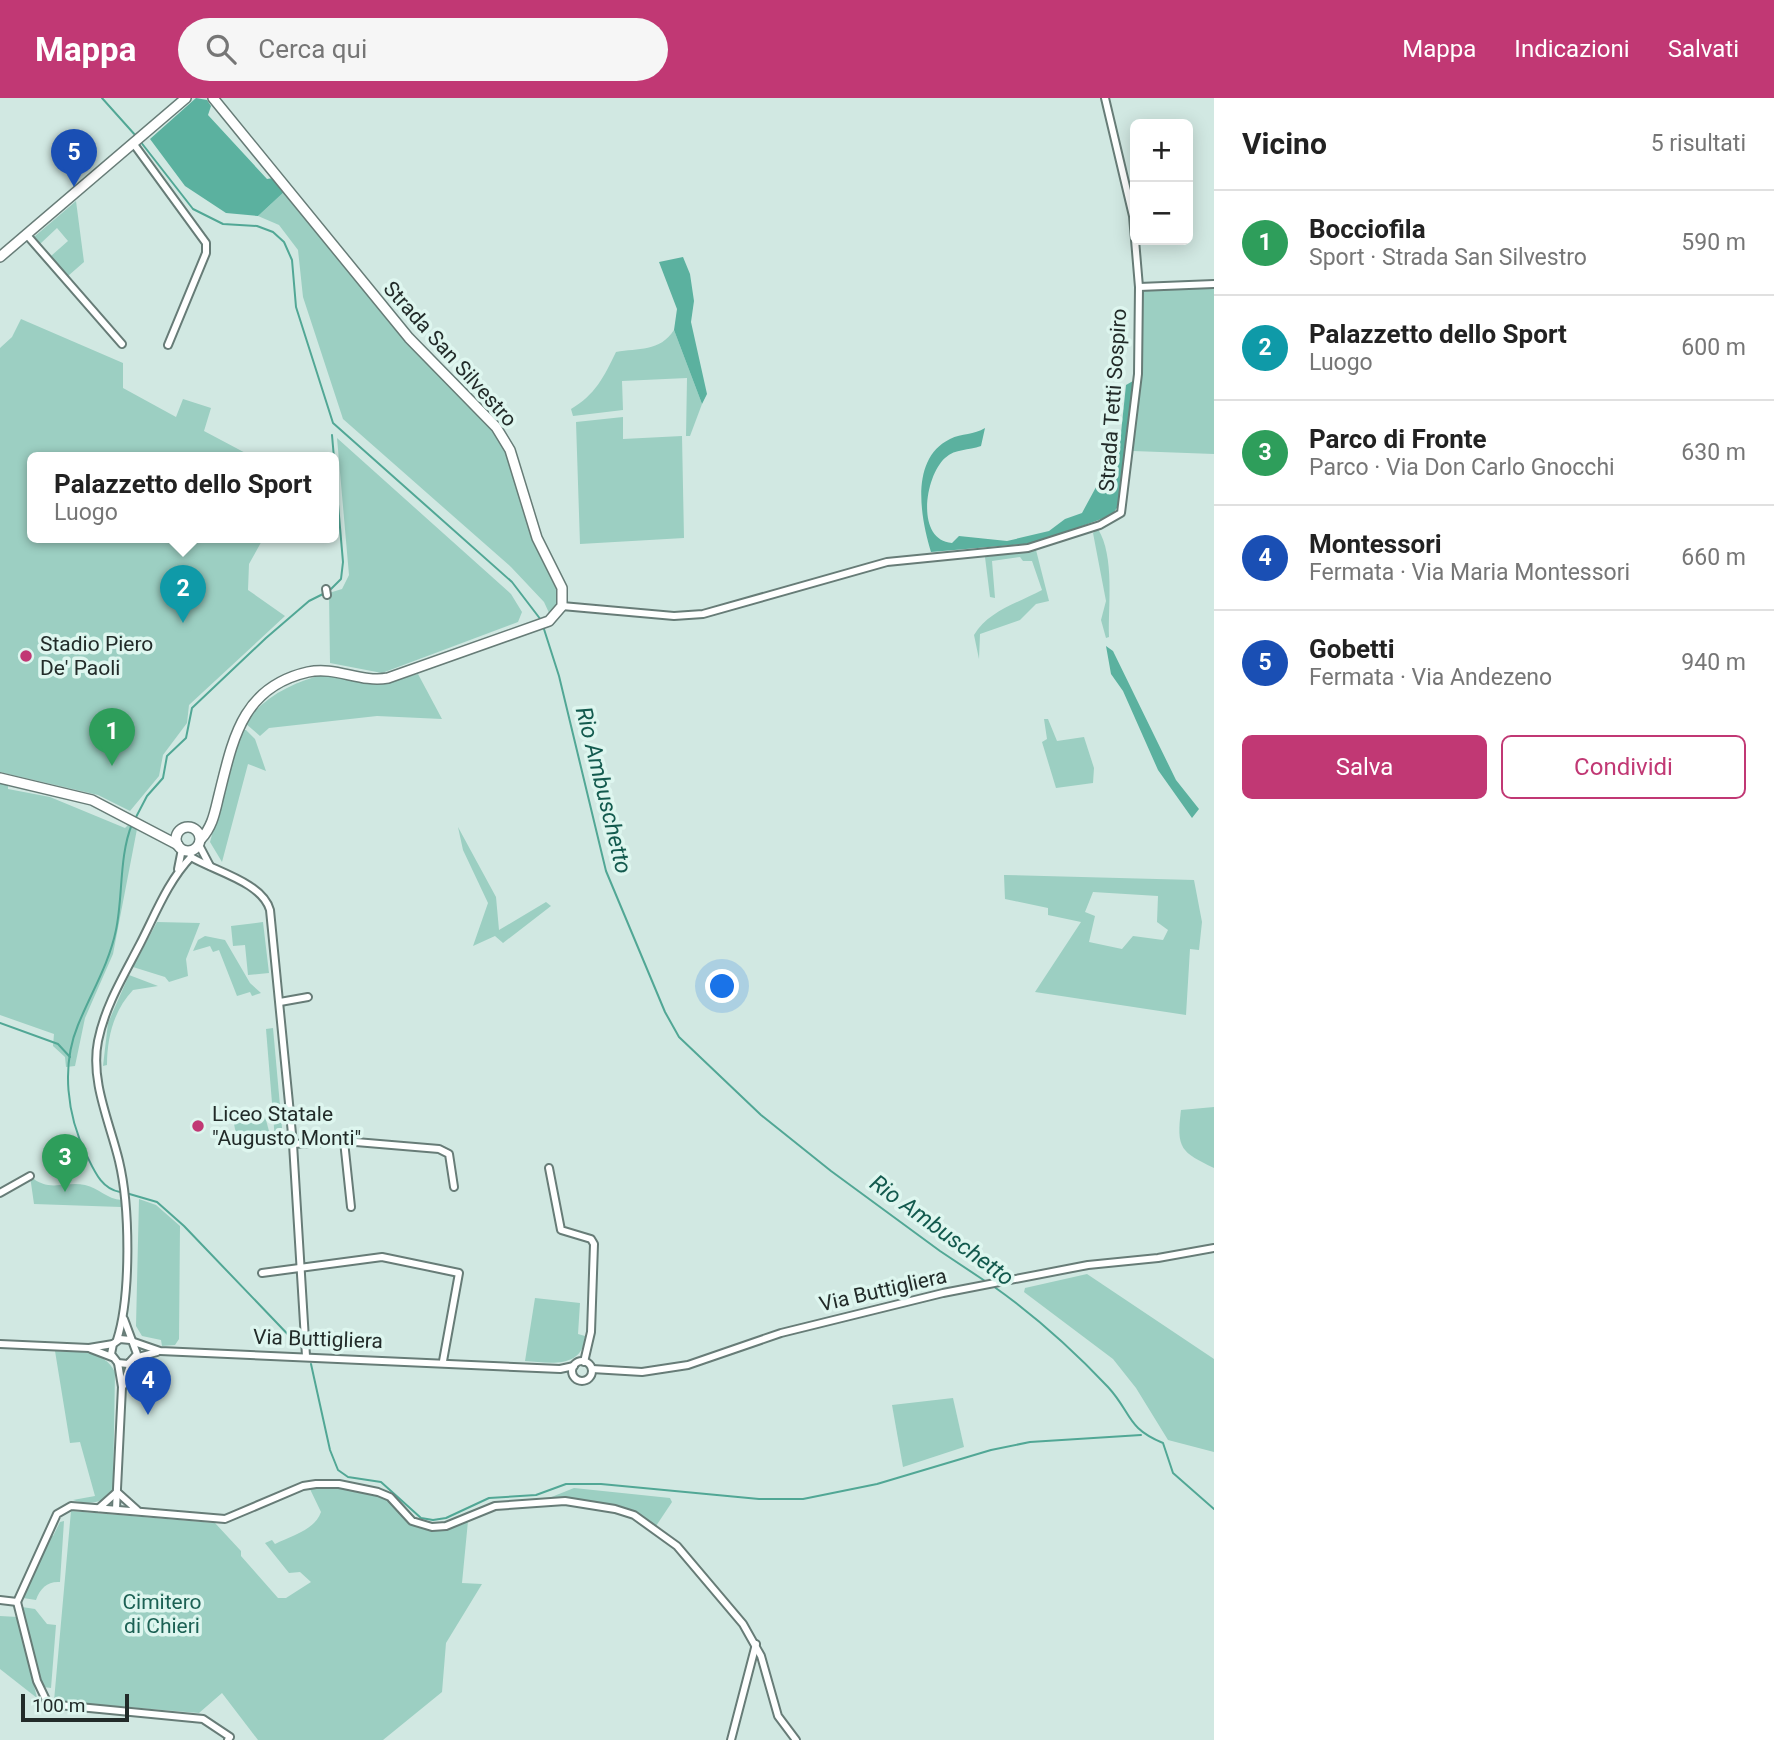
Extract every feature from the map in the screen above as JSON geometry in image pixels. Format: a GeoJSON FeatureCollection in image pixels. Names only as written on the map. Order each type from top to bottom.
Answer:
{"type":"FeatureCollection","features":[{"type":"Feature","properties":{"kind":"street"},"geometry":{"type":"LineString","coordinates":[[0,257],[186,98]]}},
{"type":"Feature","properties":{"kind":"street","name":"Strada San Silvestro"},"geometry":{"type":"LineString","coordinates":[[213,98],[409,338],[496,427],[510,450],[537,538],[562,588],[562,606]]}},
{"type":"Feature","properties":{"kind":"street","name":"Strada Tetti Sospiro"},"geometry":{"type":"LineString","coordinates":[[562,606],[674,616],[703,614],[887,562],[1028,548],[1100,525],[1121,513],[1138,374],[1139,287],[1133,216],[1105,98]]}},
{"type":"Feature","properties":{"kind":"street"},"geometry":{"type":"LineString","coordinates":[[133,144],[206,243],[206,253],[168,345]]}},
{"type":"Feature","properties":{"kind":"street"},"geometry":{"type":"LineString","coordinates":[[26,234],[122,344]]}},
{"type":"Feature","properties":{"kind":"street"},"geometry":{"type":"LineString","coordinates":[[1139,287],[1214,285]]}},
{"type":"Feature","properties":{"kind":"street"},"geometry":{"type":"LineString","coordinates":[[122,1387],[137,1350],[124,1318],[125,1189],[101,1095],[98,1043],[119,984],[177,874],[185,851],[200,842],[208,830],[239,722],[256,701],[281,682],[325,670],[372,679],[388,678],[550,621],[562,606]]}},
{"type":"Feature","properties":{"kind":"street"},"geometry":{"type":"LineString","coordinates":[[0,778],[92,800],[149,828],[211,867],[258,892],[267,901],[280,1002],[293,1144],[306,1356]]}},
{"type":"Feature","properties":{"kind":"street"},"geometry":{"type":"LineString","coordinates":[[149,828],[169,832],[202,824],[216,808]]}},
{"type":"Feature","properties":{"kind":"street"},"geometry":{"type":"LineString","coordinates":[[191,827],[198,831],[211,867]]}},
{"type":"Feature","properties":{"kind":"street"},"geometry":{"type":"LineString","coordinates":[[180,830],[176,837],[185,851]]}},
{"type":"Feature","properties":{"kind":"street"},"geometry":{"type":"LineString","coordinates":[[177,874],[185,851]]}},
{"type":"Feature","properties":{"kind":"street"},"geometry":{"type":"LineString","coordinates":[[280,1002],[308,997]]}},
{"type":"Feature","properties":{"kind":"street"},"geometry":{"type":"LineString","coordinates":[[293,1144],[344,1141],[439,1149],[449,1154],[454,1187]]}},
{"type":"Feature","properties":{"kind":"street"},"geometry":{"type":"LineString","coordinates":[[344,1141],[351,1207]]}},
{"type":"Feature","properties":{"kind":"street"},"geometry":{"type":"LineString","coordinates":[[549,1168],[561,1230],[591,1239],[594,1244],[591,1332],[584,1362],[591,1372],[582,1381],[573,1375],[575,1366]]}},
{"type":"Feature","properties":{"kind":"street"},"geometry":{"type":"LineString","coordinates":[[0,1193],[30,1176]]}},
{"type":"Feature","properties":{"kind":"street","name":"Via Buttigliera"},"geometry":{"type":"LineString","coordinates":[[591,1372],[642,1372],[688,1365],[781,1333],[943,1293],[1045,1272],[1214,1248]]}},
{"type":"Feature","properties":{"kind":"street"},"geometry":{"type":"LineString","coordinates":[[262,1273],[302,1265],[382,1257],[459,1273],[443,1361]]}},
{"type":"Feature","properties":{"kind":"street"},"geometry":{"type":"LineString","coordinates":[[116,1509],[122,1387],[115,1360],[115,1342],[124,1318]]}},
{"type":"Feature","properties":{"kind":"street","name":"Via Buttigliera"},"geometry":{"type":"LineString","coordinates":[[115,1342],[132,1341],[160,1351],[443,1361],[560,1369],[584,1362]]}},
{"type":"Feature","properties":{"kind":"street"},"geometry":{"type":"LineString","coordinates":[[0,1345],[89,1348],[115,1342]]}},
{"type":"Feature","properties":{"kind":"street"},"geometry":{"type":"LineString","coordinates":[[89,1348],[115,1360]]}},
{"type":"Feature","properties":{"kind":"street","name":"Via Buttigliera"},"geometry":{"type":"LineString","coordinates":[[115,1360],[133,1360],[160,1351]]}},
{"type":"Feature","properties":{"kind":"street","name":"Via Buttigliera"},"geometry":{"type":"LineString","coordinates":[[560,1369],[573,1375]]}},
{"type":"Feature","properties":{"kind":"street"},"geometry":{"type":"LineString","coordinates":[[230,1739],[204,1719],[48,1704],[37,1681],[17,1602],[57,1514],[71,1506],[225,1519],[303,1486],[316,1484],[339,1484],[378,1492],[390,1497],[412,1521],[432,1527],[446,1526],[495,1506],[589,1502],[634,1516],[677,1546],[756,1643],[778,1716],[796,1740]]}},
{"type":"Feature","properties":{"kind":"street"},"geometry":{"type":"LineString","coordinates":[[99,1508],[117,1492]]}},
{"type":"Feature","properties":{"kind":"street"},"geometry":{"type":"LineString","coordinates":[[117,1492],[138,1511]]}},
{"type":"Feature","properties":{"kind":"street"},"geometry":{"type":"LineString","coordinates":[[0,1601],[17,1602]]}},
{"type":"Feature","properties":{"kind":"street"},"geometry":{"type":"LineString","coordinates":[[731,1740],[756,1643]]}},
{"type":"Feature","properties":{"kind":"green space"},"geometry":{"type":"Polygon","coordinates":[[[196,98],[207,100],[211,106],[208,115],[267,179],[273,178],[285,191],[258,216],[226,213],[185,186],[150,139],[196,98]]]}},
{"type":"Feature","properties":{"kind":"green space"},"geometry":{"type":"Polygon","coordinates":[[[285,191],[489,424],[504,447],[526,519],[558,588],[558,603],[550,615],[544,602],[511,567],[343,419],[303,297],[298,250],[279,225],[258,216],[285,191]]]}},
{"type":"Feature","properties":{"kind":"green space"},"geometry":{"type":"Polygon","coordinates":[[[76,201],[84,262],[68,276],[51,256],[68,241],[57,228],[40,244],[34,237],[76,201]]]}},
{"type":"Feature","properties":{"kind":"green space"},"geometry":{"type":"Polygon","coordinates":[[[683,257],[690,274],[694,301],[691,322],[707,394],[702,404],[674,330],[677,309],[659,262],[683,257]]]}},
{"type":"Feature","properties":{"kind":"green space"},"geometry":{"type":"Polygon","coordinates":[[[1214,286],[1214,454],[1133,451],[1140,375],[1142,291],[1214,286]]]}},
{"type":"Feature","properties":{"kind":"green space"},"geometry":{"type":"Polygon","coordinates":[[[21,319],[123,363],[123,388],[176,417],[183,399],[211,408],[204,431],[244,452],[27,452],[27,543],[261,543],[249,564],[248,590],[285,616],[189,705],[187,723],[163,755],[159,776],[130,811],[98,795],[0,772],[0,348],[12,337],[21,319]]]}},
{"type":"Feature","properties":{"kind":"green space"},"geometry":{"type":"Polygon","coordinates":[[[674,330],[702,404],[690,436],[686,436],[687,378],[622,381],[623,410],[573,416],[571,409],[598,385],[616,352],[655,346],[674,330]]]}},
{"type":"Feature","properties":{"kind":"green space"},"geometry":{"type":"Polygon","coordinates":[[[1133,381],[1119,505],[1112,515],[1036,543],[931,552],[924,523],[921,491],[928,460],[937,448],[954,437],[985,428],[981,446],[949,455],[932,478],[927,506],[928,520],[932,531],[940,539],[952,543],[959,536],[1007,541],[1049,531],[1065,519],[1082,513],[1102,476],[1118,462],[1126,385],[1133,381]]]}},
{"type":"Feature","properties":{"kind":"green space"},"geometry":{"type":"Polygon","coordinates":[[[623,417],[623,439],[682,436],[684,538],[580,544],[576,422],[623,417]]]}},
{"type":"Feature","properties":{"kind":"green space"},"geometry":{"type":"Polygon","coordinates":[[[337,438],[511,594],[522,612],[518,622],[382,673],[330,663],[329,593],[342,589],[349,575],[337,438]]]}},
{"type":"Feature","properties":{"kind":"green space"},"geometry":{"type":"Polygon","coordinates":[[[1098,529],[1109,567],[1109,637],[1106,638],[1101,620],[1106,601],[1093,533],[1098,529]]]}},
{"type":"Feature","properties":{"kind":"green space"},"geometry":{"type":"Polygon","coordinates":[[[1036,550],[1049,601],[1036,604],[1020,620],[980,634],[979,659],[974,635],[980,627],[1004,608],[1042,590],[1032,561],[1023,561],[1020,557],[992,561],[995,598],[990,597],[985,557],[1036,550]]]}},
{"type":"Feature","properties":{"kind":"green space"},"geometry":{"type":"Polygon","coordinates":[[[1106,646],[1113,651],[1176,780],[1199,809],[1192,818],[1158,770],[1123,691],[1111,674],[1106,646]]]}},
{"type":"Feature","properties":{"kind":"green space"},"geometry":{"type":"Polygon","coordinates":[[[326,674],[372,683],[418,674],[442,719],[377,716],[269,728],[260,736],[245,723],[261,705],[281,691],[326,674]]]}},
{"type":"Feature","properties":{"kind":"green space"},"geometry":{"type":"Polygon","coordinates":[[[1044,719],[1048,719],[1057,741],[1084,737],[1094,768],[1093,783],[1056,788],[1042,742],[1047,739],[1044,719]]]}},
{"type":"Feature","properties":{"kind":"green space"},"geometry":{"type":"Polygon","coordinates":[[[241,730],[246,730],[255,739],[266,771],[248,764],[222,862],[210,842],[241,730]]]}},
{"type":"Feature","properties":{"kind":"green space"},"geometry":{"type":"Polygon","coordinates":[[[0,782],[8,783],[8,789],[50,797],[125,828],[128,825],[137,829],[113,954],[85,1018],[75,1066],[66,1067],[65,1057],[53,1046],[54,1034],[0,1015],[0,782]]]}},
{"type":"Feature","properties":{"kind":"green space"},"geometry":{"type":"Polygon","coordinates":[[[458,827],[496,897],[499,930],[546,902],[551,906],[503,943],[495,936],[473,946],[488,903],[463,850],[458,827]]]}},
{"type":"Feature","properties":{"kind":"green space"},"geometry":{"type":"Polygon","coordinates":[[[1004,875],[1194,880],[1202,922],[1199,950],[1190,949],[1186,1015],[1035,992],[1081,922],[1048,915],[1048,908],[1005,899],[1004,875]],[[1093,892],[1085,912],[1095,916],[1089,942],[1122,949],[1133,936],[1163,940],[1168,930],[1157,922],[1158,896],[1093,892]]]}},
{"type":"Feature","properties":{"kind":"green space"},"geometry":{"type":"Polygon","coordinates":[[[157,922],[200,923],[186,959],[188,976],[169,982],[165,977],[133,967],[157,922]]]}},
{"type":"Feature","properties":{"kind":"green space"},"geometry":{"type":"Polygon","coordinates":[[[263,922],[269,973],[248,975],[245,945],[233,946],[231,926],[263,922]]]}},
{"type":"Feature","properties":{"kind":"green space"},"geometry":{"type":"Polygon","coordinates":[[[205,936],[225,940],[250,983],[261,993],[252,996],[250,992],[237,996],[219,950],[213,952],[210,946],[193,951],[198,940],[205,936]]]}},
{"type":"Feature","properties":{"kind":"green space"},"geometry":{"type":"Polygon","coordinates":[[[129,975],[158,986],[133,990],[126,998],[113,1024],[107,1065],[103,1066],[108,1023],[129,975]]]}},
{"type":"Feature","properties":{"kind":"green space"},"geometry":{"type":"Polygon","coordinates":[[[273,1028],[283,1139],[275,1140],[266,1029],[273,1028]]]}},
{"type":"Feature","properties":{"kind":"green space"},"geometry":{"type":"Polygon","coordinates":[[[1214,1107],[1214,1168],[1194,1158],[1183,1148],[1179,1133],[1181,1110],[1214,1107]]]}},
{"type":"Feature","properties":{"kind":"green space"},"geometry":{"type":"Polygon","coordinates":[[[265,1116],[270,1135],[238,1143],[234,1124],[265,1116]]]}},
{"type":"Feature","properties":{"kind":"green space"},"geometry":{"type":"Polygon","coordinates":[[[30,1176],[50,1185],[90,1186],[111,1198],[122,1200],[121,1207],[34,1204],[30,1176]]]}},
{"type":"Feature","properties":{"kind":"green space"},"geometry":{"type":"Polygon","coordinates":[[[139,1199],[156,1205],[180,1226],[179,1339],[175,1345],[162,1346],[161,1340],[142,1336],[136,1326],[139,1199]]]}},
{"type":"Feature","properties":{"kind":"green space"},"geometry":{"type":"Polygon","coordinates":[[[1087,1274],[1214,1359],[1214,1452],[1168,1440],[1136,1388],[1113,1359],[1024,1292],[1025,1288],[1087,1274]]]}},
{"type":"Feature","properties":{"kind":"green space"},"geometry":{"type":"Polygon","coordinates":[[[535,1298],[580,1303],[578,1334],[585,1336],[583,1347],[572,1359],[554,1363],[525,1361],[535,1298]]]}},
{"type":"Feature","properties":{"kind":"green space"},"geometry":{"type":"Polygon","coordinates":[[[55,1351],[90,1353],[104,1359],[115,1372],[113,1489],[105,1498],[96,1502],[73,1500],[95,1496],[80,1442],[70,1443],[55,1351]]]}},
{"type":"Feature","properties":{"kind":"green space"},"geometry":{"type":"Polygon","coordinates":[[[953,1398],[964,1447],[903,1467],[892,1405],[953,1398]]]}},
{"type":"Feature","properties":{"kind":"green space","name":"Cimitero di Chieri"},"geometry":{"type":"Polygon","coordinates":[[[309,1487],[342,1488],[391,1498],[406,1518],[424,1526],[444,1527],[468,1521],[462,1583],[482,1584],[446,1643],[442,1692],[383,1740],[258,1740],[222,1693],[199,1713],[54,1701],[71,1511],[215,1523],[278,1598],[286,1598],[311,1582],[300,1572],[289,1573],[265,1543],[272,1540],[275,1544],[295,1535],[318,1518],[321,1512],[309,1487]]]}},
{"type":"Feature","properties":{"kind":"green space"},"geometry":{"type":"Polygon","coordinates":[[[574,1488],[670,1498],[672,1502],[656,1526],[605,1504],[549,1498],[574,1488]]]}},
{"type":"Feature","properties":{"kind":"green space"},"geometry":{"type":"Polygon","coordinates":[[[64,1521],[60,1582],[45,1586],[36,1600],[23,1598],[50,1535],[53,1536],[60,1522],[64,1521]]]}},
{"type":"Feature","properties":{"kind":"green space"},"geometry":{"type":"Polygon","coordinates":[[[22,1607],[35,1609],[47,1624],[56,1625],[51,1688],[43,1687],[22,1607]]]}},
{"type":"Feature","properties":{"kind":"green space"},"geometry":{"type":"Polygon","coordinates":[[[0,1616],[18,1617],[37,1698],[0,1669],[0,1616]]]}},
{"type":"Feature","properties":{"kind":"waterway","name":"Rio Ambuschetto"},"geometry":{"type":"LineString","coordinates":[[102,98],[136,136]]}},
{"type":"Feature","properties":{"kind":"waterway","name":"Rio Ambuschetto"},"geometry":{"type":"LineString","coordinates":[[140,141],[193,209],[223,224],[257,226],[273,232],[284,242],[292,260],[296,307],[333,423],[512,582],[541,620]]}},
{"type":"Feature","properties":{"kind":"waterway"},"geometry":{"type":"LineString","coordinates":[[332,435],[333,452]]}},
{"type":"Feature","properties":{"kind":"waterway"},"geometry":{"type":"LineString","coordinates":[[330,590],[341,579],[343,562],[339,516]]}},
{"type":"Feature","properties":{"kind":"waterway"},"geometry":{"type":"LineString","coordinates":[[135,819],[147,796],[163,778],[167,756],[186,738],[192,708],[266,638],[309,601],[325,593]]}},
{"type":"Feature","properties":{"kind":"waterway","name":"Rio Ambuschetto"},"geometry":{"type":"LineString","coordinates":[[543,626],[559,676],[606,871],[665,1012],[679,1037],[761,1115],[831,1171],[988,1283]]}},
{"type":"Feature","properties":{"kind":"waterway"},"geometry":{"type":"LineString","coordinates":[[120,1192],[103,1183],[86,1154],[74,1123],[68,1074],[69,1057],[78,1025],[113,943],[125,849],[132,824]]}},
{"type":"Feature","properties":{"kind":"waterway"},"geometry":{"type":"LineString","coordinates":[[0,1023],[58,1044],[70,1057]]}},
{"type":"Feature","properties":{"kind":"waterway"},"geometry":{"type":"LineString","coordinates":[[126,1193],[157,1202],[184,1226],[298,1345]]}},
{"type":"Feature","properties":{"kind":"waterway","name":"Rio Ambuschetto"},"geometry":{"type":"LineString","coordinates":[[993,1286],[1038,1321],[1095,1373],[1116,1396],[1136,1426],[1163,1443],[1173,1473],[1214,1509]]}},
{"type":"Feature","properties":{"kind":"waterway"},"geometry":{"type":"LineString","coordinates":[[311,1364],[330,1450],[338,1470],[348,1477],[381,1482],[421,1518],[433,1520],[446,1518],[489,1498],[536,1495],[566,1484],[601,1484],[759,1499],[803,1499],[877,1484],[991,1450],[1030,1442],[1141,1435]]}},
{"type":"Feature","properties":{"kind":"place","name":"Gobetti"},"geometry":{"type":"Point","coordinates":[74,187]}},
{"type":"Feature","properties":{"kind":"place","name":"Palazzetto dello Sport"},"geometry":{"type":"Point","coordinates":[183,623]}},
{"type":"Feature","properties":{"kind":"place","name":"Stadio Piero De' Paoli"},"geometry":{"type":"Point","coordinates":[26,656]}},
{"type":"Feature","properties":{"kind":"place","name":"Bocciofila"},"geometry":{"type":"Point","coordinates":[112,766]}},
{"type":"Feature","properties":{"kind":"place","name":"Liceo Statale \"Augusto Monti\""},"geometry":{"type":"Point","coordinates":[198,1126]}},
{"type":"Feature","properties":{"kind":"place","name":"Parco di Fronte"},"geometry":{"type":"Point","coordinates":[65,1192]}},
{"type":"Feature","properties":{"kind":"place","name":"Montessori"},"geometry":{"type":"Point","coordinates":[148,1415]}}]}
